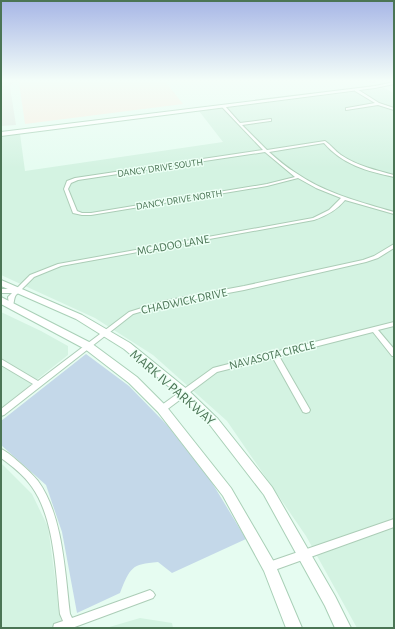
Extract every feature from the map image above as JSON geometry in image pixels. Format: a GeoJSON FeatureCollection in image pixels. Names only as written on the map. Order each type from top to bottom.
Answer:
{"type":"FeatureCollection","features":[{"type":"Feature","properties":{"kind":"main road"},"geometry":{"type":"LineString","coordinates":[[1,129],[190,109]]}},
{"type":"Feature","properties":{"kind":"main road"},"geometry":{"type":"LineString","coordinates":[[1,134],[51,125]]}},
{"type":"Feature","properties":{"kind":"main road","name":"MARK IV PARKWAY"},"geometry":{"type":"LineString","coordinates":[[1,283],[79,316],[127,346],[184,393],[214,422],[268,491],[305,554],[343,628]]}},
{"type":"Feature","properties":{"kind":"main road","name":"MARK IV PARKWAY"},"geometry":{"type":"LineString","coordinates":[[1,300],[88,346],[133,380],[162,409],[227,492],[269,567],[294,628]]}},
{"type":"Feature","properties":{"kind":"street"},"geometry":{"type":"LineString","coordinates":[[226,109],[266,151],[299,177],[328,192],[344,198],[394,212]]}},
{"type":"Feature","properties":{"kind":"street"},"geometry":{"type":"LineString","coordinates":[[240,124],[270,120]]}},
{"type":"Feature","properties":{"kind":"street"},"geometry":{"type":"LineString","coordinates":[[266,151],[325,142],[332,151],[348,161],[364,168],[394,176]]}},
{"type":"Feature","properties":{"kind":"street","name":"DANCY DRIVE SOUTH"},"geometry":{"type":"LineString","coordinates":[[68,196],[66,189],[67,184],[72,180],[266,151]]}},
{"type":"Feature","properties":{"kind":"street","name":"DANCY DRIVE NORTH"},"geometry":{"type":"LineString","coordinates":[[68,196],[75,212],[91,214],[267,185],[299,177]]}},
{"type":"Feature","properties":{"kind":"street","name":"MCADOO LANE"},"geometry":{"type":"LineString","coordinates":[[11,304],[11,297],[19,291],[32,276],[60,265],[314,218],[329,213],[337,208],[344,198]]}},
{"type":"Feature","properties":{"kind":"street","name":"CHADWICK DRIVE"},"geometry":{"type":"LineString","coordinates":[[1,413],[105,332],[132,313],[141,309],[364,262],[376,257],[394,246]]}},
{"type":"Feature","properties":{"kind":"street"},"geometry":{"type":"LineString","coordinates":[[1,291],[19,291]]}},
{"type":"Feature","properties":{"kind":"street","name":"NAVASOTA CIRCLE"},"geometry":{"type":"LineString","coordinates":[[162,409],[215,370],[394,324]]}},
{"type":"Feature","properties":{"kind":"street"},"geometry":{"type":"LineString","coordinates":[[374,329],[394,354]]}},
{"type":"Feature","properties":{"kind":"street"},"geometry":{"type":"LineString","coordinates":[[274,354],[306,410]]}},
{"type":"Feature","properties":{"kind":"street"},"geometry":{"type":"LineString","coordinates":[[1,362],[38,384]]}},
{"type":"Feature","properties":{"kind":"street"},"geometry":{"type":"LineString","coordinates":[[1,453],[35,484],[47,505],[54,530],[66,614],[69,624]]}},
{"type":"Feature","properties":{"kind":"street"},"geometry":{"type":"LineString","coordinates":[[269,567],[394,523]]}},
{"type":"Feature","properties":{"kind":"street"},"geometry":{"type":"LineString","coordinates":[[58,628],[150,595]]}},
{"type":"Feature","properties":{"kind":"shaded area"},"geometry":{"type":"Polygon","coordinates":[[[1,109],[14,109],[16,125],[1,126],[1,109]]]}},
{"type":"Feature","properties":{"kind":"shaded area"},"geometry":{"type":"Polygon","coordinates":[[[23,109],[141,109],[25,124],[23,109]]]}},
{"type":"Feature","properties":{"kind":"shaded area"},"geometry":{"type":"Polygon","coordinates":[[[212,109],[394,109],[394,628],[357,628],[306,536],[227,421],[153,355],[95,318],[1,275],[1,136],[20,134],[25,171],[223,142],[199,111],[212,109]]]}},
{"type":"Feature","properties":{"kind":"shaded area"},"geometry":{"type":"Polygon","coordinates":[[[1,312],[68,346],[68,355],[1,408],[1,312]]]}},
{"type":"Feature","properties":{"kind":"shaded area"},"geometry":{"type":"Polygon","coordinates":[[[86,354],[129,386],[167,425],[211,481],[246,539],[172,573],[158,562],[137,566],[129,573],[120,593],[77,613],[62,532],[46,485],[1,445],[1,421],[86,354]]]}},
{"type":"Feature","properties":{"kind":"shaded area"},"geometry":{"type":"Polygon","coordinates":[[[1,463],[32,494],[48,527],[62,628],[1,628],[1,463]]]}},
{"type":"Feature","properties":{"kind":"shaded area"},"geometry":{"type":"Polygon","coordinates":[[[140,618],[172,623],[173,628],[106,628],[140,618]]]}}]}
